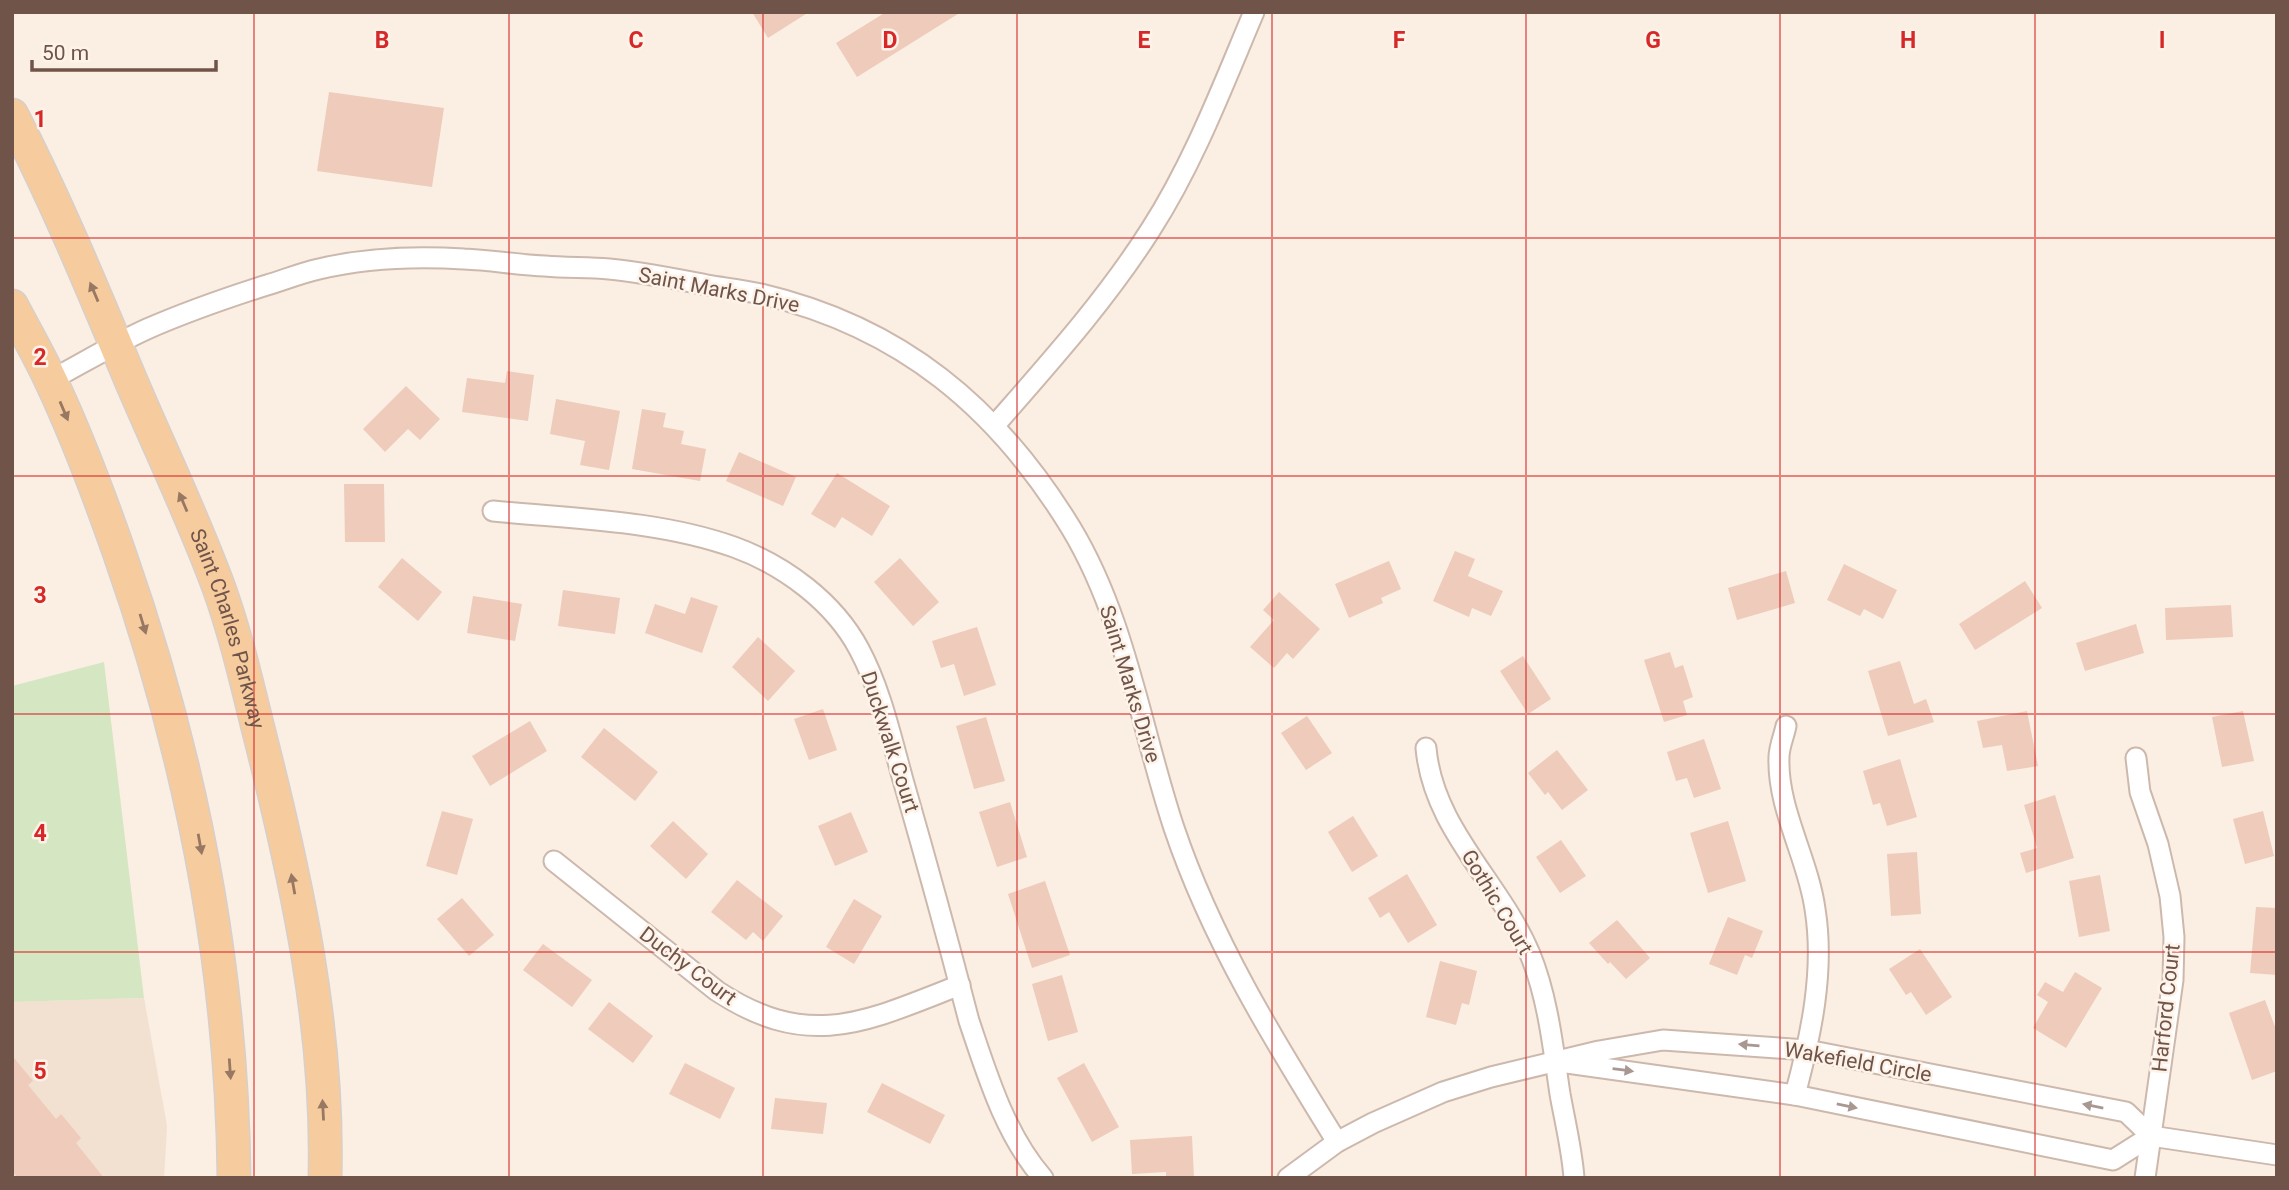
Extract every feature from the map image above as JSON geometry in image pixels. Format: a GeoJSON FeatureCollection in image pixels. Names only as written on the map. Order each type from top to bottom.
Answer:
{"type":"FeatureCollection","features":[{"type":"Feature","properties":{"kind":"main road","name":"Saint Charles Parkway"},"geometry":{"type":"LineString","coordinates":[[12,115],[47,183],[219,589],[243,668],[281,816],[315,999],[321,1067],[325,1178]]}},
{"type":"Feature","properties":{"kind":"main road"},"geometry":{"type":"LineString","coordinates":[[12,306],[51,380],[107,517],[166,700],[191,799],[216,932],[226,1007],[234,1124],[234,1178]]}},
{"type":"Feature","properties":{"kind":"street"},"geometry":{"type":"LineString","coordinates":[[995,425],[1103,301],[1152,228],[1186,169],[1254,12]]}},
{"type":"Feature","properties":{"kind":"street","name":"Saint Marks Drive"},"geometry":{"type":"LineString","coordinates":[[51,380],[116,345],[211,303],[318,269],[432,258],[609,269],[760,294],[854,325],[894,345],[935,371],[995,425],[1041,482],[1072,529],[1091,566],[1120,645],[1170,817],[1190,872],[1240,980],[1337,1142]]}},
{"type":"Feature","properties":{"kind":"street","name":"Duckwalk Court"},"geometry":{"type":"LineString","coordinates":[[493,511],[645,526],[698,535],[737,548],[775,567],[807,587],[833,613],[859,649],[880,701],[985,1068],[1005,1116],[1044,1178]]}},
{"type":"Feature","properties":{"kind":"street"},"geometry":{"type":"LineString","coordinates":[[1786,726],[1778,756],[1782,786],[1815,909],[1818,944],[1815,1000],[1807,1051],[1795,1095]]}},
{"type":"Feature","properties":{"kind":"street","name":"Gothic Court"},"geometry":{"type":"LineString","coordinates":[[1426,748],[1427,770],[1448,822],[1513,922],[1530,954],[1548,1015],[1574,1178]]}},
{"type":"Feature","properties":{"kind":"street","name":"Harford Court"},"geometry":{"type":"LineString","coordinates":[[2136,758],[2140,792],[2158,844],[2170,896],[2174,937],[2173,980],[2145,1178]]}},
{"type":"Feature","properties":{"kind":"street","name":"Duchy Court"},"geometry":{"type":"LineString","coordinates":[[554,861],[717,991],[740,1006],[764,1016],[803,1025],[845,1025],[960,985]]}},
{"type":"Feature","properties":{"kind":"street","name":"Wakefield Circle"},"geometry":{"type":"LineString","coordinates":[[1288,1178],[1337,1142],[1443,1092],[1555,1061],[1663,1040],[1807,1051],[2126,1112],[2151,1136],[2113,1160],[1795,1095],[1555,1061]]}},
{"type":"Feature","properties":{"kind":"street"},"geometry":{"type":"LineString","coordinates":[[2151,1136],[2277,1155]]}},
{"type":"Feature","properties":{"kind":"shaded area"},"geometry":{"type":"Polygon","coordinates":[[[144,998],[167,1126],[164,1178],[12,1178],[12,1002],[144,998]]]}},
{"type":"Feature","properties":{"kind":"green space"},"geometry":{"type":"Polygon","coordinates":[[[104,662],[144,998],[12,1002],[12,686],[104,662]]]}},
{"type":"Feature","properties":{"kind":"building"},"geometry":{"type":"Polygon","coordinates":[[[752,12],[809,12],[768,38],[752,12]]]}},
{"type":"Feature","properties":{"kind":"building"},"geometry":{"type":"Polygon","coordinates":[[[886,12],[961,12],[857,77],[836,43],[886,12]]]}},
{"type":"Feature","properties":{"kind":"building"},"geometry":{"type":"Polygon","coordinates":[[[329,92],[444,108],[432,187],[317,171],[329,92]]]}},
{"type":"Feature","properties":{"kind":"building"},"geometry":{"type":"Polygon","coordinates":[[[507,371],[534,375],[528,421],[462,412],[467,378],[505,383],[507,371]]]}},
{"type":"Feature","properties":{"kind":"building"},"geometry":{"type":"Polygon","coordinates":[[[406,386],[440,419],[420,440],[408,429],[385,452],[363,429],[406,386]]]}},
{"type":"Feature","properties":{"kind":"building"},"geometry":{"type":"Polygon","coordinates":[[[556,399],[620,411],[609,470],[580,465],[585,441],[550,434],[556,399]]]}},
{"type":"Feature","properties":{"kind":"building"},"geometry":{"type":"Polygon","coordinates":[[[642,409],[666,413],[663,427],[684,431],[681,444],[706,449],[700,481],[632,469],[642,409]]]}},
{"type":"Feature","properties":{"kind":"building"},"geometry":{"type":"Polygon","coordinates":[[[739,452],[796,477],[783,506],[726,481],[739,452]]]}},
{"type":"Feature","properties":{"kind":"building"},"geometry":{"type":"Polygon","coordinates":[[[837,473],[890,506],[872,536],[842,517],[835,528],[811,514],[837,473]]]}},
{"type":"Feature","properties":{"kind":"building"},"geometry":{"type":"Polygon","coordinates":[[[344,484],[384,484],[385,542],[345,542],[344,484]]]}},
{"type":"Feature","properties":{"kind":"building"},"geometry":{"type":"Polygon","coordinates":[[[1455,551],[1475,559],[1468,576],[1503,591],[1491,616],[1472,608],[1469,617],[1433,601],[1455,551]]]}},
{"type":"Feature","properties":{"kind":"building"},"geometry":{"type":"Polygon","coordinates":[[[402,558],[442,592],[418,621],[378,587],[402,558]]]}},
{"type":"Feature","properties":{"kind":"building"},"geometry":{"type":"Polygon","coordinates":[[[900,558],[939,602],[913,626],[874,582],[900,558]]]}},
{"type":"Feature","properties":{"kind":"building"},"geometry":{"type":"Polygon","coordinates":[[[1389,561],[1401,589],[1381,598],[1383,603],[1349,618],[1335,584],[1389,561]]]}},
{"type":"Feature","properties":{"kind":"building"},"geometry":{"type":"Polygon","coordinates":[[[1844,564],[1897,590],[1883,619],[1864,609],[1860,616],[1827,600],[1844,564]]]}},
{"type":"Feature","properties":{"kind":"building"},"geometry":{"type":"Polygon","coordinates":[[[1786,571],[1795,603],[1737,620],[1728,588],[1786,571]]]}},
{"type":"Feature","properties":{"kind":"building"},"geometry":{"type":"Polygon","coordinates":[[[2025,581],[2042,608],[1975,650],[1959,624],[2025,581]]]}},
{"type":"Feature","properties":{"kind":"building"},"geometry":{"type":"Polygon","coordinates":[[[563,590],[620,598],[615,634],[558,626],[563,590]]]}},
{"type":"Feature","properties":{"kind":"building"},"geometry":{"type":"Polygon","coordinates":[[[1279,592],[1320,629],[1293,659],[1287,653],[1274,668],[1250,647],[1274,620],[1263,610],[1279,592]]]}},
{"type":"Feature","properties":{"kind":"building"},"geometry":{"type":"Polygon","coordinates":[[[473,596],[522,604],[515,641],[467,633],[473,596]]]}},
{"type":"Feature","properties":{"kind":"building"},"geometry":{"type":"Polygon","coordinates":[[[691,597],[718,606],[702,653],[645,633],[655,604],[685,614],[691,597]]]}},
{"type":"Feature","properties":{"kind":"building"},"geometry":{"type":"Polygon","coordinates":[[[2231,605],[2233,637],[2166,640],[2165,608],[2231,605]]]}},
{"type":"Feature","properties":{"kind":"building"},"geometry":{"type":"Polygon","coordinates":[[[2136,624],[2144,653],[2085,671],[2076,643],[2136,624]]]}},
{"type":"Feature","properties":{"kind":"building"},"geometry":{"type":"Polygon","coordinates":[[[977,627],[996,685],[964,696],[954,664],[941,668],[932,641],[977,627]]]}},
{"type":"Feature","properties":{"kind":"building"},"geometry":{"type":"Polygon","coordinates":[[[758,637],[795,671],[768,701],[732,667],[758,637]]]}},
{"type":"Feature","properties":{"kind":"building"},"geometry":{"type":"Polygon","coordinates":[[[1670,652],[1675,668],[1683,665],[1693,697],[1683,701],[1687,715],[1664,722],[1644,660],[1670,652]]]}},
{"type":"Feature","properties":{"kind":"building"},"geometry":{"type":"Polygon","coordinates":[[[1523,656],[1551,699],[1528,714],[1500,671],[1523,656]]]}},
{"type":"Feature","properties":{"kind":"building"},"geometry":{"type":"Polygon","coordinates":[[[1900,661],[1914,704],[1926,699],[1934,722],[1888,736],[1868,671],[1900,661]]]}},
{"type":"Feature","properties":{"kind":"building"},"geometry":{"type":"Polygon","coordinates":[[[823,709],[837,750],[809,760],[794,719],[823,709]]]}},
{"type":"Feature","properties":{"kind":"building"},"geometry":{"type":"Polygon","coordinates":[[[2027,711],[2038,766],[2007,771],[2002,745],[1983,748],[1977,721],[2027,711]]]}},
{"type":"Feature","properties":{"kind":"building"},"geometry":{"type":"Polygon","coordinates":[[[2243,711],[2254,761],[2222,767],[2212,717],[2243,711]]]}},
{"type":"Feature","properties":{"kind":"building"},"geometry":{"type":"Polygon","coordinates":[[[1307,716],[1332,753],[1306,770],[1281,733],[1307,716]]]}},
{"type":"Feature","properties":{"kind":"building"},"geometry":{"type":"Polygon","coordinates":[[[986,717],[1005,781],[974,789],[956,726],[986,717]]]}},
{"type":"Feature","properties":{"kind":"building"},"geometry":{"type":"Polygon","coordinates":[[[530,721],[547,751],[490,786],[472,756],[530,721]]]}},
{"type":"Feature","properties":{"kind":"building"},"geometry":{"type":"Polygon","coordinates":[[[604,728],[658,772],[635,801],[581,757],[604,728]]]}},
{"type":"Feature","properties":{"kind":"building"},"geometry":{"type":"Polygon","coordinates":[[[1704,739],[1721,789],[1694,798],[1687,778],[1676,781],[1667,752],[1704,739]]]}},
{"type":"Feature","properties":{"kind":"building"},"geometry":{"type":"Polygon","coordinates":[[[1557,750],[1588,790],[1562,810],[1548,792],[1545,795],[1528,773],[1557,750]]]}},
{"type":"Feature","properties":{"kind":"building"},"geometry":{"type":"Polygon","coordinates":[[[1900,759],[1917,817],[1887,826],[1880,803],[1873,805],[1863,771],[1900,759]]]}},
{"type":"Feature","properties":{"kind":"building"},"geometry":{"type":"Polygon","coordinates":[[[2055,795],[2074,858],[2026,873],[2020,853],[2037,848],[2024,805],[2055,795]]]}},
{"type":"Feature","properties":{"kind":"building"},"geometry":{"type":"Polygon","coordinates":[[[1010,802],[1027,857],[997,867],[979,812],[1010,802]]]}},
{"type":"Feature","properties":{"kind":"building"},"geometry":{"type":"Polygon","coordinates":[[[442,811],[473,819],[457,875],[426,866],[442,811]]]}},
{"type":"Feature","properties":{"kind":"building"},"geometry":{"type":"Polygon","coordinates":[[[2263,811],[2274,856],[2245,864],[2233,819],[2263,811]]]}},
{"type":"Feature","properties":{"kind":"building"},"geometry":{"type":"Polygon","coordinates":[[[851,812],[868,852],[835,866],[818,826],[851,812]]]}},
{"type":"Feature","properties":{"kind":"building"},"geometry":{"type":"Polygon","coordinates":[[[1353,816],[1378,856],[1352,872],[1328,832],[1353,816]]]}},
{"type":"Feature","properties":{"kind":"building"},"geometry":{"type":"Polygon","coordinates":[[[673,821],[708,854],[686,879],[650,846],[673,821]]]}},
{"type":"Feature","properties":{"kind":"building"},"geometry":{"type":"Polygon","coordinates":[[[1728,821],[1746,881],[1708,893],[1690,833],[1728,821]]]}},
{"type":"Feature","properties":{"kind":"building"},"geometry":{"type":"Polygon","coordinates":[[[1561,840],[1586,876],[1560,893],[1536,857],[1561,840]]]}},
{"type":"Feature","properties":{"kind":"building"},"geometry":{"type":"Polygon","coordinates":[[[1917,852],[1921,914],[1891,916],[1887,854],[1917,852]]]}},
{"type":"Feature","properties":{"kind":"building"},"geometry":{"type":"Polygon","coordinates":[[[1407,874],[1437,925],[1408,943],[1389,912],[1380,918],[1368,898],[1407,874]]]}},
{"type":"Feature","properties":{"kind":"building"},"geometry":{"type":"Polygon","coordinates":[[[2100,875],[2110,931],[2079,937],[2069,881],[2100,875]]]}},
{"type":"Feature","properties":{"kind":"building"},"geometry":{"type":"Polygon","coordinates":[[[737,880],[783,916],[763,941],[753,932],[746,940],[711,912],[737,880]]]}},
{"type":"Feature","properties":{"kind":"building"},"geometry":{"type":"Polygon","coordinates":[[[1045,881],[1070,955],[1032,968],[1008,894],[1045,881]]]}},
{"type":"Feature","properties":{"kind":"building"},"geometry":{"type":"Polygon","coordinates":[[[462,898],[494,935],[469,956],[437,919],[462,898]]]}},
{"type":"Feature","properties":{"kind":"building"},"geometry":{"type":"Polygon","coordinates":[[[854,899],[882,916],[854,964],[826,947],[854,899]]]}},
{"type":"Feature","properties":{"kind":"building"},"geometry":{"type":"Polygon","coordinates":[[[2256,907],[2277,908],[2277,975],[2250,973],[2256,907]]]}},
{"type":"Feature","properties":{"kind":"building"},"geometry":{"type":"Polygon","coordinates":[[[1728,917],[1763,931],[1752,958],[1745,955],[1737,975],[1709,964],[1728,917]]]}},
{"type":"Feature","properties":{"kind":"building"},"geometry":{"type":"Polygon","coordinates":[[[1617,920],[1650,958],[1626,979],[1589,943],[1617,920]]]}},
{"type":"Feature","properties":{"kind":"building"},"geometry":{"type":"Polygon","coordinates":[[[543,944],[592,980],[572,1007],[523,970],[543,944]]]}},
{"type":"Feature","properties":{"kind":"building"},"geometry":{"type":"Polygon","coordinates":[[[1920,949],[1952,997],[1926,1015],[1911,992],[1906,995],[1889,969],[1920,949]]]}},
{"type":"Feature","properties":{"kind":"building"},"geometry":{"type":"Polygon","coordinates":[[[1440,961],[1477,971],[1469,1005],[1462,1003],[1456,1025],[1426,1017],[1440,961]]]}},
{"type":"Feature","properties":{"kind":"building"},"geometry":{"type":"Polygon","coordinates":[[[2075,972],[2102,988],[2066,1048],[2033,1028],[2048,1002],[2037,995],[2045,982],[2063,992],[2075,972]]]}},
{"type":"Feature","properties":{"kind":"building"},"geometry":{"type":"Polygon","coordinates":[[[1062,975],[1078,1032],[1048,1041],[1032,984],[1062,975]]]}},
{"type":"Feature","properties":{"kind":"building"},"geometry":{"type":"Polygon","coordinates":[[[2265,1000],[2277,1032],[2277,1071],[2252,1080],[2229,1013],[2265,1000]]]}},
{"type":"Feature","properties":{"kind":"building"},"geometry":{"type":"Polygon","coordinates":[[[609,1002],[653,1036],[633,1063],[588,1029],[609,1002]]]}},
{"type":"Feature","properties":{"kind":"building"},"geometry":{"type":"Polygon","coordinates":[[[14,1058],[33,1081],[28,1085],[56,1119],[61,1114],[81,1138],[76,1143],[104,1178],[18,1178],[12,1171],[14,1058]]]}},
{"type":"Feature","properties":{"kind":"building"},"geometry":{"type":"Polygon","coordinates":[[[685,1063],[735,1088],[720,1119],[669,1094],[685,1063]]]}},
{"type":"Feature","properties":{"kind":"building"},"geometry":{"type":"Polygon","coordinates":[[[1084,1063],[1119,1127],[1092,1142],[1057,1078],[1084,1063]]]}},
{"type":"Feature","properties":{"kind":"building"},"geometry":{"type":"Polygon","coordinates":[[[882,1083],[945,1115],[930,1144],[867,1112],[882,1083]]]}},
{"type":"Feature","properties":{"kind":"building"},"geometry":{"type":"Polygon","coordinates":[[[775,1098],[827,1103],[823,1134],[771,1129],[775,1098]]]}},
{"type":"Feature","properties":{"kind":"building"},"geometry":{"type":"Polygon","coordinates":[[[1192,1136],[1194,1178],[1166,1178],[1166,1172],[1132,1174],[1130,1140],[1192,1136]]]}}]}
